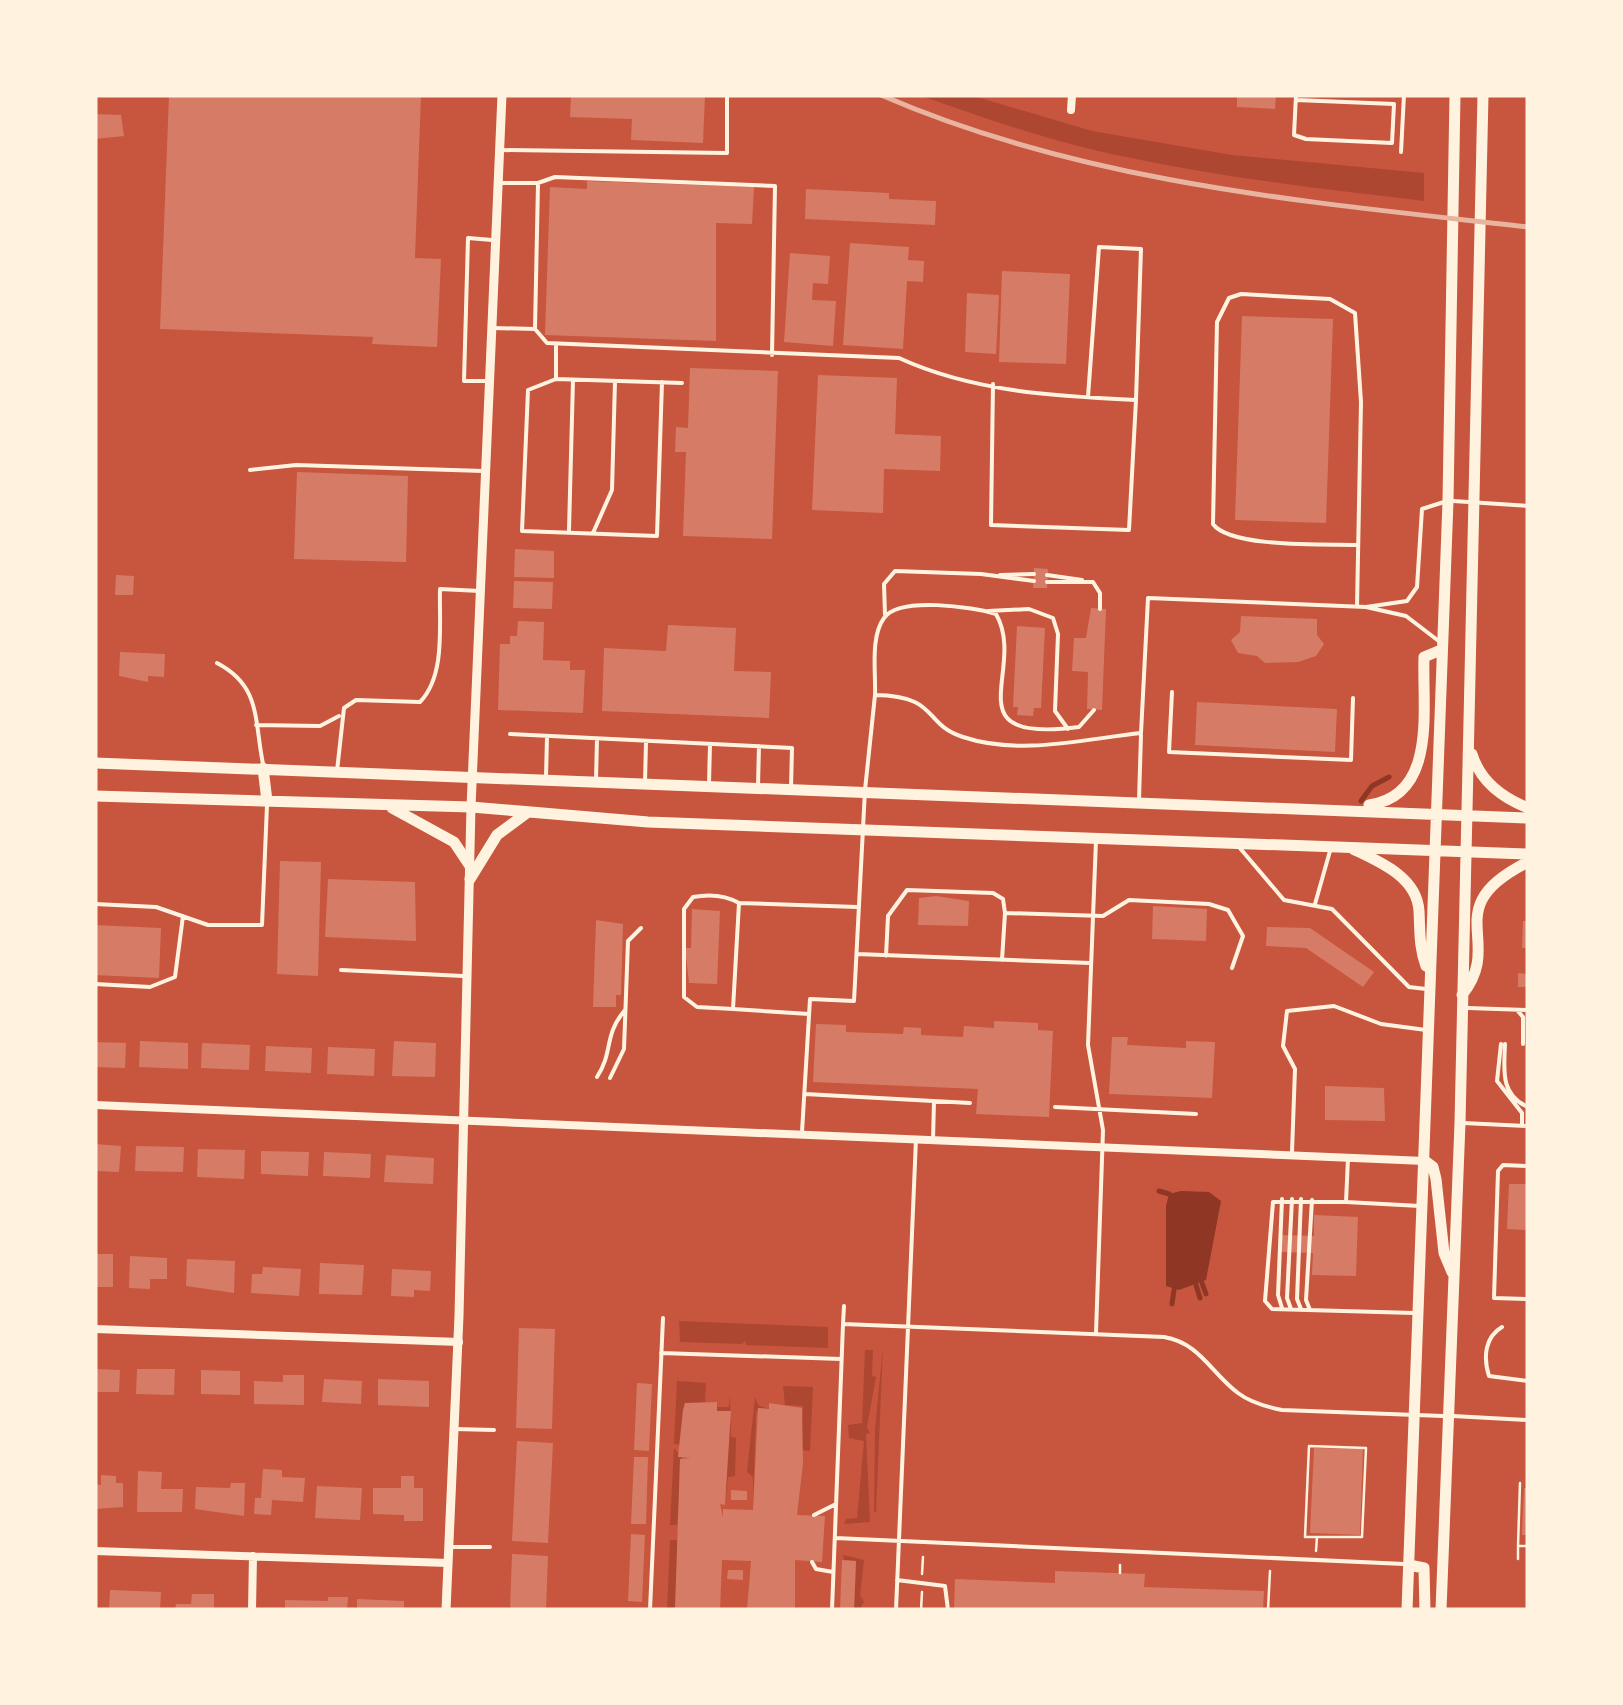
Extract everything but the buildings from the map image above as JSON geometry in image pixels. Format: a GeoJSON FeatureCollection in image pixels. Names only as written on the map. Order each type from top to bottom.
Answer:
{"type":"FeatureCollection","features":[{"type":"Feature","properties":{"kind":"main road"},"geometry":{"type":"LineString","coordinates":[[1407,1610],[1425,1206],[1426,1030],[1448,501],[1455,95]]}},
{"type":"Feature","properties":{"kind":"main road"},"geometry":{"type":"LineString","coordinates":[[1441,1610],[1460,1123],[1483,95]]}},
{"type":"Feature","properties":{"kind":"main road"},"geometry":{"type":"LineString","coordinates":[[1342,809],[1391,801],[1412,780],[1419,768],[1424,657],[1441,647]]}},
{"type":"Feature","properties":{"kind":"main road"},"geometry":{"type":"LineString","coordinates":[[1470,747],[1480,775],[1528,808]]}},
{"type":"Feature","properties":{"kind":"main road"},"geometry":{"type":"LineString","coordinates":[[95,763],[1139,800],[1528,818]]}},
{"type":"Feature","properties":{"kind":"main road"},"geometry":{"type":"LineString","coordinates":[[264,768],[268,801]]}},
{"type":"Feature","properties":{"kind":"main road"},"geometry":{"type":"LineString","coordinates":[[95,796],[472,807],[648,822],[1433,850],[1528,858]]}},
{"type":"Feature","properties":{"kind":"main road"},"geometry":{"type":"LineString","coordinates":[[384,804],[454,842],[470,872],[497,835],[529,812]]}},
{"type":"Feature","properties":{"kind":"main road"},"geometry":{"type":"LineString","coordinates":[[1349,847],[1394,872],[1412,888],[1419,907],[1419,947],[1428,971]]}},
{"type":"Feature","properties":{"kind":"main road"},"geometry":{"type":"LineString","coordinates":[[1462,1002],[1476,978],[1480,898],[1502,875],[1528,858]]}},
{"type":"Feature","properties":{"kind":"main road"},"geometry":{"type":"LineString","coordinates":[[1425,1161],[1433,1167],[1444,1254],[1454,1276]]}},
{"type":"Feature","properties":{"kind":"main road"},"geometry":{"type":"LineString","coordinates":[[1409,1565],[1424,1568],[1427,1576],[1425,1610]]}},
{"type":"Feature","properties":{"kind":"street"},"geometry":{"type":"LineString","coordinates":[[446,1610],[458,1342],[472,807],[502,95]]}},
{"type":"Feature","properties":{"kind":"street"},"geometry":{"type":"LineString","coordinates":[[1071,110],[1072,95]]}},
{"type":"Feature","properties":{"kind":"street"},"geometry":{"type":"LineString","coordinates":[[95,1105],[1425,1161]]}},
{"type":"Feature","properties":{"kind":"street"},"geometry":{"type":"LineString","coordinates":[[95,1328],[458,1342]]}},
{"type":"Feature","properties":{"kind":"street"},"geometry":{"type":"LineString","coordinates":[[95,1551],[448,1563]]}},
{"type":"Feature","properties":{"kind":"street"},"geometry":{"type":"LineString","coordinates":[[252,1610],[253,1556]]}},
{"type":"Feature","properties":{"kind":"lane"},"geometry":{"type":"LineString","coordinates":[[500,150],[726,153],[727,95]]}},
{"type":"Feature","properties":{"kind":"lane"},"geometry":{"type":"LineString","coordinates":[[1394,104],[1296,98],[1294,134],[1306,140],[1392,144],[1395,95]]}},
{"type":"Feature","properties":{"kind":"lane"},"geometry":{"type":"LineString","coordinates":[[1402,152],[1404,95]]}},
{"type":"Feature","properties":{"kind":"lane"},"geometry":{"type":"LineString","coordinates":[[499,183],[538,184],[554,177],[775,186],[772,354]]}},
{"type":"Feature","properties":{"kind":"lane"},"geometry":{"type":"LineString","coordinates":[[538,184],[535,330],[546,343],[899,358],[945,379],[993,384],[1040,395],[1136,400]]}},
{"type":"Feature","properties":{"kind":"lane"},"geometry":{"type":"LineString","coordinates":[[492,381],[464,380],[468,238],[497,240]]}},
{"type":"Feature","properties":{"kind":"lane"},"geometry":{"type":"LineString","coordinates":[[993,384],[991,525],[1130,530],[1142,249],[1099,246],[1088,397]]}},
{"type":"Feature","properties":{"kind":"lane"},"geometry":{"type":"LineString","coordinates":[[1356,546],[1245,540],[1226,536],[1213,524],[1217,322],[1229,298],[1241,294],[1330,299],[1355,313],[1361,402],[1356,606]]}},
{"type":"Feature","properties":{"kind":"lane"},"geometry":{"type":"LineString","coordinates":[[493,328],[535,330]]}},
{"type":"Feature","properties":{"kind":"lane"},"geometry":{"type":"LineString","coordinates":[[556,344],[556,380]]}},
{"type":"Feature","properties":{"kind":"lane"},"geometry":{"type":"LineString","coordinates":[[662,382],[658,536],[522,531],[528,390],[556,380],[662,382],[682,383]]}},
{"type":"Feature","properties":{"kind":"lane"},"geometry":{"type":"LineString","coordinates":[[569,533],[573,380]]}},
{"type":"Feature","properties":{"kind":"lane"},"geometry":{"type":"LineString","coordinates":[[593,534],[612,490],[615,381]]}},
{"type":"Feature","properties":{"kind":"lane"},"geometry":{"type":"LineString","coordinates":[[250,470],[296,465],[488,471]]}},
{"type":"Feature","properties":{"kind":"lane"},"geometry":{"type":"LineString","coordinates":[[1366,607],[1407,602],[1416,587],[1422,508],[1448,501],[1528,506]]}},
{"type":"Feature","properties":{"kind":"lane"},"geometry":{"type":"LineString","coordinates":[[802,1134],[810,999],[854,1001],[865,790],[876,695],[878,630],[885,615],[884,584],[895,572],[1034,574]]}},
{"type":"Feature","properties":{"kind":"lane"},"geometry":{"type":"LineString","coordinates":[[1047,575],[1097,585],[1100,609]]}},
{"type":"Feature","properties":{"kind":"lane"},"geometry":{"type":"LineString","coordinates":[[995,576],[1034,582]]}},
{"type":"Feature","properties":{"kind":"lane"},"geometry":{"type":"LineString","coordinates":[[1047,582],[1083,580]]}},
{"type":"Feature","properties":{"kind":"lane"},"geometry":{"type":"LineString","coordinates":[[256,724],[320,726],[342,714],[356,700],[420,702],[430,692],[438,660],[440,589],[482,591]]}},
{"type":"Feature","properties":{"kind":"lane"},"geometry":{"type":"LineString","coordinates":[[1139,800],[1148,598],[1366,607],[1406,616],[1441,647]]}},
{"type":"Feature","properties":{"kind":"lane"},"geometry":{"type":"LineString","coordinates":[[885,615],[896,608],[921,606],[996,614],[1003,626],[1002,712],[1019,727],[1068,729],[1086,723],[1094,710]]}},
{"type":"Feature","properties":{"kind":"lane"},"geometry":{"type":"LineString","coordinates":[[987,612],[1028,609],[1053,618],[1058,634],[1055,711],[1068,729]]}},
{"type":"Feature","properties":{"kind":"lane"},"geometry":{"type":"LineString","coordinates":[[217,663],[241,676],[264,768]]}},
{"type":"Feature","properties":{"kind":"lane"},"geometry":{"type":"LineString","coordinates":[[1172,692],[1169,752],[1351,760],[1354,698]]}},
{"type":"Feature","properties":{"kind":"lane"},"geometry":{"type":"LineString","coordinates":[[876,695],[917,700],[956,735],[977,741],[1049,745],[1142,734]]}},
{"type":"Feature","properties":{"kind":"lane"},"geometry":{"type":"LineString","coordinates":[[338,771],[342,714]]}},
{"type":"Feature","properties":{"kind":"lane"},"geometry":{"type":"LineString","coordinates":[[510,734],[792,748],[792,788]]}},
{"type":"Feature","properties":{"kind":"lane"},"geometry":{"type":"LineString","coordinates":[[546,778],[548,737]]}},
{"type":"Feature","properties":{"kind":"lane"},"geometry":{"type":"LineString","coordinates":[[596,780],[597,739]]}},
{"type":"Feature","properties":{"kind":"lane"},"geometry":{"type":"LineString","coordinates":[[645,782],[646,742]]}},
{"type":"Feature","properties":{"kind":"lane"},"geometry":{"type":"LineString","coordinates":[[709,784],[710,744]]}},
{"type":"Feature","properties":{"kind":"lane"},"geometry":{"type":"LineString","coordinates":[[758,786],[759,746]]}},
{"type":"Feature","properties":{"kind":"lane"},"geometry":{"type":"LineString","coordinates":[[95,904],[156,907],[208,925],[262,924],[268,801]]}},
{"type":"Feature","properties":{"kind":"lane"},"geometry":{"type":"LineString","coordinates":[[1096,840],[1088,1045],[1102,1148],[1096,1334]]}},
{"type":"Feature","properties":{"kind":"lane"},"geometry":{"type":"LineString","coordinates":[[1236,844],[1284,900],[1332,909],[1409,987],[1428,989]]}},
{"type":"Feature","properties":{"kind":"lane"},"geometry":{"type":"LineString","coordinates":[[1314,906],[1332,846]]}},
{"type":"Feature","properties":{"kind":"lane"},"geometry":{"type":"LineString","coordinates":[[886,956],[888,916],[907,890],[994,893],[1003,899],[1002,960]]}},
{"type":"Feature","properties":{"kind":"lane"},"geometry":{"type":"LineString","coordinates":[[809,1014],[698,1007],[684,997],[684,909],[692,897],[700,896],[728,896],[739,903],[859,908]]}},
{"type":"Feature","properties":{"kind":"lane"},"geometry":{"type":"LineString","coordinates":[[1004,913],[1107,915],[1130,900],[1218,905],[1236,918],[1243,936],[1232,968]]}},
{"type":"Feature","properties":{"kind":"lane"},"geometry":{"type":"LineString","coordinates":[[733,1009],[739,903]]}},
{"type":"Feature","properties":{"kind":"lane"},"geometry":{"type":"LineString","coordinates":[[95,984],[150,987],[175,977],[183,916]]}},
{"type":"Feature","properties":{"kind":"lane"},"geometry":{"type":"LineString","coordinates":[[610,1078],[622,1058],[628,941],[641,928]]}},
{"type":"Feature","properties":{"kind":"lane"},"geometry":{"type":"LineString","coordinates":[[857,954],[1090,964]]}},
{"type":"Feature","properties":{"kind":"lane"},"geometry":{"type":"LineString","coordinates":[[342,970],[468,977]]}},
{"type":"Feature","properties":{"kind":"lane"},"geometry":{"type":"LineString","coordinates":[[1462,1002],[1528,1010]]}},
{"type":"Feature","properties":{"kind":"lane"},"geometry":{"type":"LineString","coordinates":[[1292,1155],[1295,1069],[1283,1046],[1283,1020],[1292,1008],[1334,1006],[1374,1022],[1426,1030]]}},
{"type":"Feature","properties":{"kind":"lane"},"geometry":{"type":"LineString","coordinates":[[596,1077],[605,1064],[610,1030],[626,1010]]}},
{"type":"Feature","properties":{"kind":"lane"},"geometry":{"type":"LineString","coordinates":[[1517,1010],[1523,1017],[1523,1044]]}},
{"type":"Feature","properties":{"kind":"lane"},"geometry":{"type":"LineString","coordinates":[[1460,1123],[1525,1126],[1522,1113],[1497,1081],[1503,1044],[1505,1084],[1512,1097],[1528,1107]]}},
{"type":"Feature","properties":{"kind":"lane"},"geometry":{"type":"LineString","coordinates":[[804,1094],[970,1102]]}},
{"type":"Feature","properties":{"kind":"lane"},"geometry":{"type":"LineString","coordinates":[[933,1140],[934,1100]]}},
{"type":"Feature","properties":{"kind":"lane"},"geometry":{"type":"LineString","coordinates":[[1055,1107],[1196,1114]]}},
{"type":"Feature","properties":{"kind":"lane"},"geometry":{"type":"LineString","coordinates":[[896,1610],[916,1139]]}},
{"type":"Feature","properties":{"kind":"lane"},"geometry":{"type":"LineString","coordinates":[[1346,1202],[1348,1158]]}},
{"type":"Feature","properties":{"kind":"lane"},"geometry":{"type":"LineString","coordinates":[[1528,1166],[1503,1165],[1498,1170],[1494,1298],[1528,1299]]}},
{"type":"Feature","properties":{"kind":"lane"},"geometry":{"type":"LineString","coordinates":[[1420,1313],[1272,1309],[1265,1301],[1269,1213],[1273,1202],[1282,1199],[1425,1206]]}},
{"type":"Feature","properties":{"kind":"lane"},"geometry":{"type":"LineString","coordinates":[[1282,1199],[1278,1295],[1282,1309]]}},
{"type":"Feature","properties":{"kind":"lane"},"geometry":{"type":"LineString","coordinates":[[1291,1309],[1287,1298],[1292,1199]]}},
{"type":"Feature","properties":{"kind":"lane"},"geometry":{"type":"LineString","coordinates":[[1300,1200],[1298,1299],[1302,1310]]}},
{"type":"Feature","properties":{"kind":"lane"},"geometry":{"type":"LineString","coordinates":[[1310,1310],[1306,1300],[1312,1200]]}},
{"type":"Feature","properties":{"kind":"lane"},"geometry":{"type":"LineString","coordinates":[[832,1610],[844,1306]]}},
{"type":"Feature","properties":{"kind":"lane"},"geometry":{"type":"LineString","coordinates":[[650,1610],[663,1318]]}},
{"type":"Feature","properties":{"kind":"lane"},"geometry":{"type":"LineString","coordinates":[[843,1324],[1164,1336],[1189,1344],[1239,1395],[1260,1405],[1528,1420]]}},
{"type":"Feature","properties":{"kind":"lane"},"geometry":{"type":"LineString","coordinates":[[1502,1328],[1492,1334],[1487,1344],[1489,1376],[1528,1382]]}},
{"type":"Feature","properties":{"kind":"lane"},"geometry":{"type":"LineString","coordinates":[[660,1353],[842,1359]]}},
{"type":"Feature","properties":{"kind":"lane"},"geometry":{"type":"LineString","coordinates":[[454,1429],[494,1430]]}},
{"type":"Feature","properties":{"kind":"lane"},"geometry":{"type":"LineString","coordinates":[[814,1515],[836,1504]]}},
{"type":"Feature","properties":{"kind":"lane"},"geometry":{"type":"LineString","coordinates":[[835,1538],[1409,1565]]}},
{"type":"Feature","properties":{"kind":"lane"},"geometry":{"type":"LineString","coordinates":[[449,1547],[490,1548]]}},
{"type":"Feature","properties":{"kind":"lane"},"geometry":{"type":"LineString","coordinates":[[812,1562],[816,1568],[833,1572]]}},
{"type":"Feature","properties":{"kind":"lane"},"geometry":{"type":"LineString","coordinates":[[897,1580],[944,1586],[948,1610]]}},
{"type":"Feature","properties":{"kind":"path"},"geometry":{"type":"LineString","coordinates":[[1309,1446],[1366,1448],[1362,1537],[1317,1537],[1305,1537],[1309,1446]]}},
{"type":"Feature","properties":{"kind":"path"},"geometry":{"type":"LineString","coordinates":[[1518,1559],[1520,1483]]}},
{"type":"Feature","properties":{"kind":"path"},"geometry":{"type":"LineString","coordinates":[[1316,1560],[1317,1537]]}},
{"type":"Feature","properties":{"kind":"path"},"geometry":{"type":"LineString","coordinates":[[1518,1546],[1528,1546]]}},
{"type":"Feature","properties":{"kind":"path"},"geometry":{"type":"LineString","coordinates":[[1120,1565],[1120,1574]]}},
{"type":"Feature","properties":{"kind":"path"},"geometry":{"type":"LineString","coordinates":[[1268,1610],[1270,1571]]}},
{"type":"Feature","properties":{"kind":"shaded area"},"geometry":{"type":"Polygon","coordinates":[[[919,95],[970,95],[1092,131],[1232,155],[1424,173],[1424,201],[1237,177],[1126,157],[1047,138],[919,95]]]}},
{"type":"Feature","properties":{"kind":"shaded area"},"geometry":{"type":"Polygon","coordinates":[[[1209,1192],[1221,1201],[1206,1280],[1179,1290],[1166,1286],[1166,1206],[1169,1194],[1209,1192]]]}},
{"type":"Feature","properties":{"kind":"shaded area"},"geometry":{"type":"Polygon","coordinates":[[[679,1321],[828,1327],[828,1348],[746,1345],[745,1341],[680,1342],[679,1321]]]}},
{"type":"Feature","properties":{"kind":"shaded area"},"geometry":{"type":"Polygon","coordinates":[[[883,1346],[876,1512],[874,1512],[875,1429],[883,1346]]]}},
{"type":"Feature","properties":{"kind":"shaded area"},"geometry":{"type":"Polygon","coordinates":[[[865,1350],[873,1350],[872,1376],[876,1377],[867,1427],[870,1433],[866,1434],[870,1522],[844,1524],[846,1519],[857,1518],[864,1441],[849,1438],[848,1425],[862,1423],[865,1350]]]}},
{"type":"Feature","properties":{"kind":"shaded area"},"geometry":{"type":"Polygon","coordinates":[[[677,1381],[706,1383],[705,1402],[683,1410],[683,1445],[674,1444],[677,1381]]]}},
{"type":"Feature","properties":{"kind":"shaded area"},"geometry":{"type":"Polygon","coordinates":[[[783,1386],[813,1387],[810,1451],[800,1450],[803,1406],[785,1405],[783,1386]]]}},
{"type":"Feature","properties":{"kind":"shaded area"},"geometry":{"type":"Polygon","coordinates":[[[730,1396],[731,1437],[736,1438],[735,1476],[728,1477],[725,1505],[730,1411],[717,1411],[717,1407],[729,1407],[730,1396]]]}},
{"type":"Feature","properties":{"kind":"shaded area"},"geometry":{"type":"Polygon","coordinates":[[[755,1397],[758,1405],[769,1409],[758,1408],[756,1413],[753,1506],[753,1477],[747,1472],[755,1397]]]}},
{"type":"Feature","properties":{"kind":"shaded area"},"geometry":{"type":"Polygon","coordinates":[[[674,1448],[682,1458],[677,1525],[670,1525],[674,1448]]]}},
{"type":"Feature","properties":{"kind":"shaded area"},"geometry":{"type":"Polygon","coordinates":[[[670,1540],[677,1540],[678,1546],[675,1607],[667,1610],[670,1540]]]}},
{"type":"Feature","properties":{"kind":"shaded area"},"geometry":{"type":"Polygon","coordinates":[[[843,1555],[864,1560],[860,1595],[864,1602],[859,1610],[854,1610],[856,1561],[844,1560],[843,1555]]]}},
{"type":"Feature","properties":{"kind":"waterway"},"geometry":{"type":"LineString","coordinates":[[1361,801],[1372,786],[1389,777]]}},
{"type":"Feature","properties":{"kind":"waterway"},"geometry":{"type":"LineString","coordinates":[[1159,1191],[1169,1194]]}},
{"type":"Feature","properties":{"kind":"waterway"},"geometry":{"type":"LineString","coordinates":[[1202,1283],[1206,1294]]}},
{"type":"Feature","properties":{"kind":"waterway"},"geometry":{"type":"LineString","coordinates":[[1196,1285],[1200,1298]]}},
{"type":"Feature","properties":{"kind":"waterway"},"geometry":{"type":"LineString","coordinates":[[1172,1304],[1174,1290]]}},
{"type":"Feature","properties":{"kind":"railway"},"geometry":{"type":"LineString","coordinates":[[881,95],[1038,150],[1118,169],[1281,198],[1528,227]]}}]}
